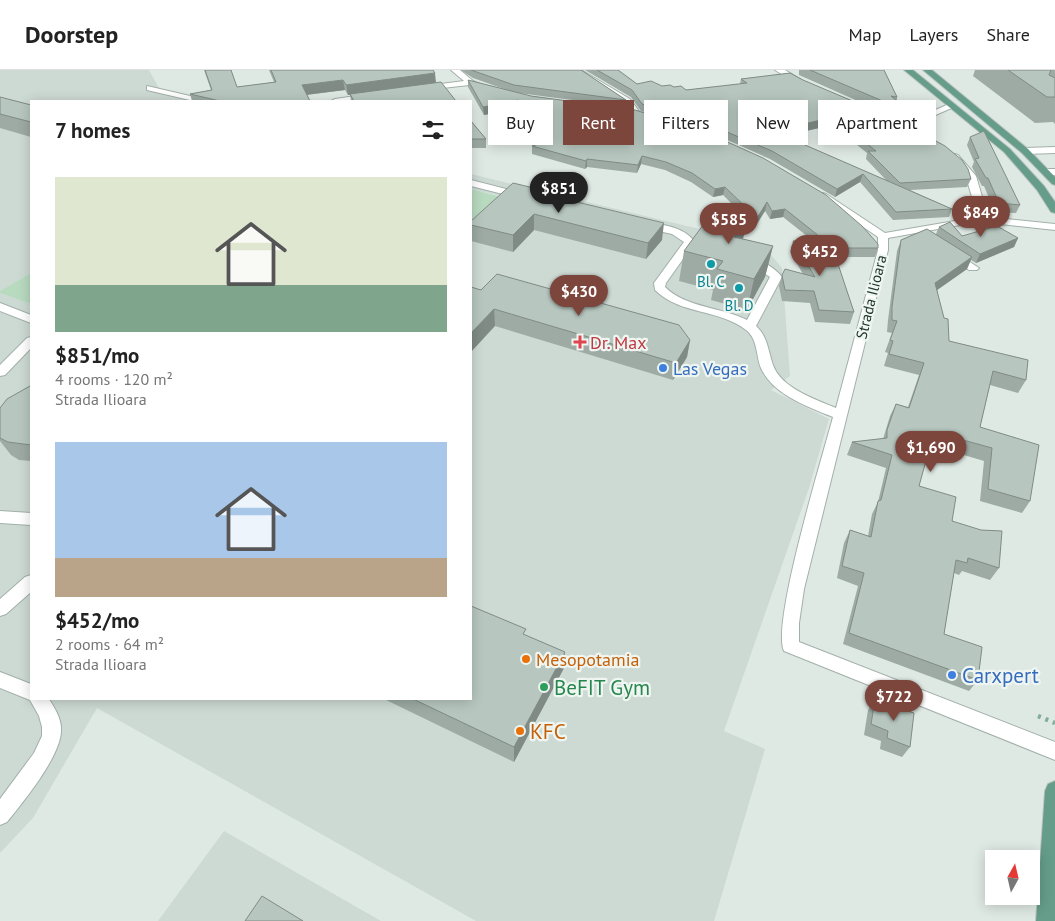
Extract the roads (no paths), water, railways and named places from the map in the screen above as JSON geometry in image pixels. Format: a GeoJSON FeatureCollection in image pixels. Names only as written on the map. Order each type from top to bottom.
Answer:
{"type":"FeatureCollection","features":[{"type":"Feature","properties":{"kind":"main road"},"geometry":{"type":"LineString","coordinates":[[908,70],[1019,162],[1055,210]]}},
{"type":"Feature","properties":{"kind":"main road"},"geometry":{"type":"LineString","coordinates":[[927,70],[1051,172],[1055,182]]}},
{"type":"Feature","properties":{"kind":"main road"},"geometry":{"type":"LineString","coordinates":[[1047,921],[1055,790]]}},
{"type":"Feature","properties":{"kind":"street"},"geometry":{"type":"LineString","coordinates":[[455,70],[470,83],[495,92]]}},
{"type":"Feature","properties":{"kind":"street"},"geometry":{"type":"LineString","coordinates":[[576,70],[627,101],[637,114]]}},
{"type":"Feature","properties":{"kind":"street"},"geometry":{"type":"LineString","coordinates":[[779,70],[813,87]]}},
{"type":"Feature","properties":{"kind":"street"},"geometry":{"type":"LineString","coordinates":[[424,98],[419,89],[470,83]]}},
{"type":"Feature","properties":{"kind":"street"},"geometry":{"type":"LineString","coordinates":[[150,88],[199,100]]}},
{"type":"Feature","properties":{"kind":"street"},"geometry":{"type":"LineString","coordinates":[[342,100],[375,95]]}},
{"type":"Feature","properties":{"kind":"street"},"geometry":{"type":"LineString","coordinates":[[936,113],[952,106]]}},
{"type":"Feature","properties":{"kind":"street"},"geometry":{"type":"LineString","coordinates":[[634,114],[644,116]]}},
{"type":"Feature","properties":{"kind":"street"},"geometry":{"type":"LineString","coordinates":[[1025,150],[1055,150]]}},
{"type":"Feature","properties":{"kind":"street"},"geometry":{"type":"LineString","coordinates":[[948,151],[961,162],[971,176],[984,220]]}},
{"type":"Feature","properties":{"kind":"street"},"geometry":{"type":"LineString","coordinates":[[472,183],[537,199]]}},
{"type":"Feature","properties":{"kind":"street","name":"Strada Ilioara"},"geometry":{"type":"LineString","coordinates":[[817,191],[883,236],[882,257],[792,605],[790,646],[1055,751]]}},
{"type":"Feature","properties":{"kind":"street"},"geometry":{"type":"LineString","coordinates":[[883,236],[960,221],[984,220],[1055,227]]}},
{"type":"Feature","properties":{"kind":"street"},"geometry":{"type":"LineString","coordinates":[[630,222],[677,233],[687,238],[690,242],[660,283],[659,288],[661,291],[671,297],[734,319],[750,327],[761,339],[767,368],[777,382],[841,415]]}},
{"type":"Feature","properties":{"kind":"street"},"geometry":{"type":"LineString","coordinates":[[916,230],[931,241]]}},
{"type":"Feature","properties":{"kind":"street"},"geometry":{"type":"LineString","coordinates":[[946,251],[973,268]]}},
{"type":"Feature","properties":{"kind":"street"},"geometry":{"type":"LineString","coordinates":[[747,259],[771,272],[776,277],[750,327]]}},
{"type":"Feature","properties":{"kind":"street"},"geometry":{"type":"LineString","coordinates":[[0,307],[30,319]]}},
{"type":"Feature","properties":{"kind":"street"},"geometry":{"type":"LineString","coordinates":[[0,372],[30,342]]}},
{"type":"Feature","properties":{"kind":"street"},"geometry":{"type":"LineString","coordinates":[[0,517],[30,519]]}},
{"type":"Feature","properties":{"kind":"street"},"geometry":{"type":"LineString","coordinates":[[0,609],[30,583]]}},
{"type":"Feature","properties":{"kind":"street"},"geometry":{"type":"LineString","coordinates":[[0,680],[30,692]]}},
{"type":"Feature","properties":{"kind":"street"},"geometry":{"type":"LineString","coordinates":[[0,815],[42,757],[51,739],[52,727],[45,708],[40,700]]}},
{"type":"Feature","properties":{"kind":"place","name":"Bl. C"},"geometry":{"type":"Point","coordinates":[711,264]}},
{"type":"Feature","properties":{"kind":"place","name":"Bl. D"},"geometry":{"type":"Point","coordinates":[739,288]}},
{"type":"Feature","properties":{"kind":"place","name":"Dr. Max"},"geometry":{"type":"Point","coordinates":[580,342]}},
{"type":"Feature","properties":{"kind":"place","name":"Las Vegas"},"geometry":{"type":"Point","coordinates":[663,368]}},
{"type":"Feature","properties":{"kind":"place","name":"Mesopotamia"},"geometry":{"type":"Point","coordinates":[526,659]}},
{"type":"Feature","properties":{"kind":"place","name":"Carxpert"},"geometry":{"type":"Point","coordinates":[952,675]}},
{"type":"Feature","properties":{"kind":"place","name":"BeFIT Gym"},"geometry":{"type":"Point","coordinates":[544,687]}},
{"type":"Feature","properties":{"kind":"place","name":"KFC"},"geometry":{"type":"Point","coordinates":[520,731]}}]}
